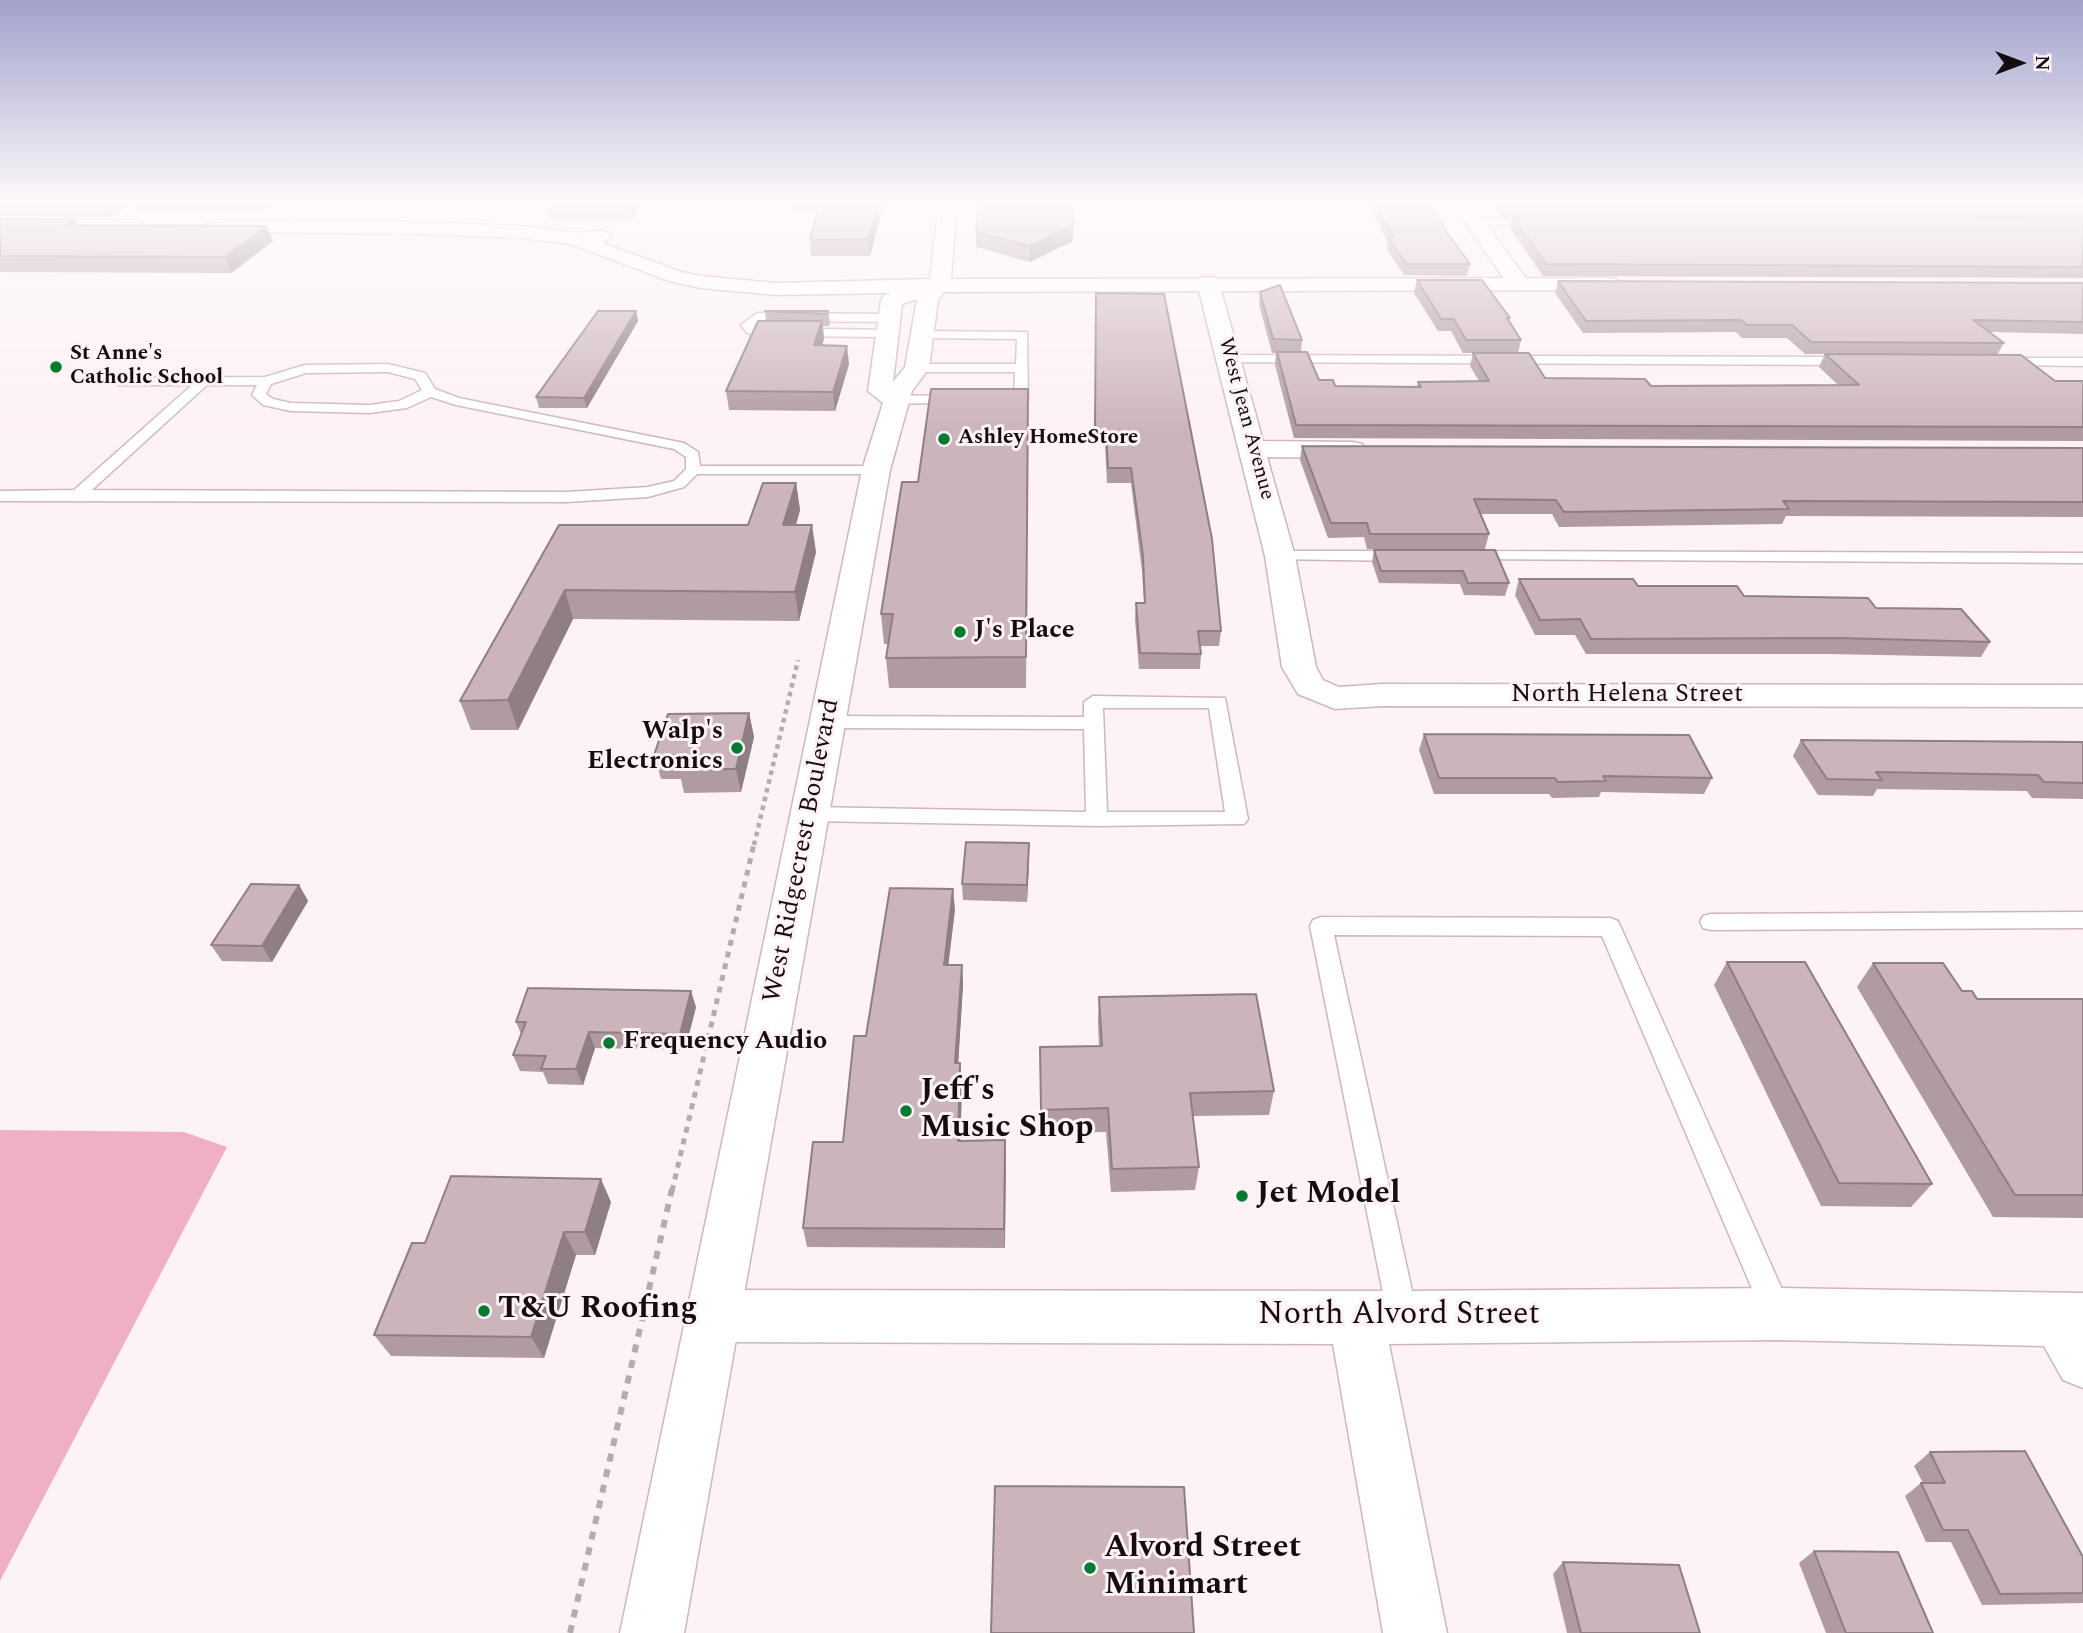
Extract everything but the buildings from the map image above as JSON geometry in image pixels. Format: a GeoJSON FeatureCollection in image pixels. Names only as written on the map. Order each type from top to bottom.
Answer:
{"type":"FeatureCollection","features":[{"type":"Feature","properties":{"kind":"street"},"geometry":{"type":"LineString","coordinates":[[684,278],[746,288],[1208,283],[1628,285]]}},
{"type":"Feature","properties":{"kind":"street","name":"West Ridgecrest Boulevard"},"geometry":{"type":"LineString","coordinates":[[652,1633],[876,470],[922,335],[927,300],[940,284],[941,278]]}},
{"type":"Feature","properties":{"kind":"street"},"geometry":{"type":"LineString","coordinates":[[1515,278],[1519,284]]}},
{"type":"Feature","properties":{"kind":"street","name":"West Jean Avenue"},"geometry":{"type":"LineString","coordinates":[[1208,283],[1280,555]]}},
{"type":"Feature","properties":{"kind":"street"},"geometry":{"type":"LineString","coordinates":[[906,384],[880,391],[892,300],[940,284]]}},
{"type":"Feature","properties":{"kind":"street"},"geometry":{"type":"LineString","coordinates":[[1254,449],[1378,450]]}},
{"type":"Feature","properties":{"kind":"street","name":"North Helena Street"},"geometry":{"type":"LineString","coordinates":[[1280,555],[1299,667],[1310,688],[1335,698],[1382,695],[2083,696]]}},
{"type":"Feature","properties":{"kind":"street","name":"North Alvord Street"},"geometry":{"type":"LineString","coordinates":[[715,1316],[1380,1317],[1778,1314],[2075,1334]]}},
{"type":"Feature","properties":{"kind":"street"},"geometry":{"type":"LineString","coordinates":[[1380,1317],[1415,1633]]}},
{"type":"Feature","properties":{"kind":"lane"},"geometry":{"type":"LineString","coordinates":[[784,314],[890,322],[755,332],[747,326],[757,317],[784,314]]}},
{"type":"Feature","properties":{"kind":"lane"},"geometry":{"type":"LineString","coordinates":[[922,335],[1023,335],[1021,399],[995,399]]}},
{"type":"Feature","properties":{"kind":"lane"},"geometry":{"type":"LineString","coordinates":[[1229,359],[1860,361]]}},
{"type":"Feature","properties":{"kind":"lane"},"geometry":{"type":"LineString","coordinates":[[1985,362],[2083,362]]}},
{"type":"Feature","properties":{"kind":"lane"},"geometry":{"type":"LineString","coordinates":[[118,381],[266,381],[305,369],[388,368],[419,376],[430,392],[456,401],[679,446],[693,455],[694,470]]}},
{"type":"Feature","properties":{"kind":"lane"},"geometry":{"type":"LineString","coordinates":[[906,384],[1022,368]]}},
{"type":"Feature","properties":{"kind":"lane"},"geometry":{"type":"LineString","coordinates":[[78,495],[204,381]]}},
{"type":"Feature","properties":{"kind":"lane"},"geometry":{"type":"LineString","coordinates":[[266,381],[259,395],[268,402],[291,407],[369,409],[402,405],[430,392]]}},
{"type":"Feature","properties":{"kind":"lane"},"geometry":{"type":"LineString","coordinates":[[906,384],[969,399]]}},
{"type":"Feature","properties":{"kind":"lane"},"geometry":{"type":"LineString","coordinates":[[0,496],[567,497],[648,492],[679,484],[694,470],[876,470]]}},
{"type":"Feature","properties":{"kind":"lane"},"geometry":{"type":"LineString","coordinates":[[1280,555],[1419,556]]}},
{"type":"Feature","properties":{"kind":"lane"},"geometry":{"type":"LineString","coordinates":[[1461,556],[2083,558]]}},
{"type":"Feature","properties":{"kind":"lane"},"geometry":{"type":"LineString","coordinates":[[810,814],[1097,818],[1237,819],[1217,702],[1093,702],[1097,818]]}},
{"type":"Feature","properties":{"kind":"lane"},"geometry":{"type":"LineString","coordinates":[[828,722],[1094,723]]}},
{"type":"Feature","properties":{"kind":"lane"},"geometry":{"type":"LineString","coordinates":[[1711,922],[2083,920]]}},
{"type":"Feature","properties":{"kind":"lane"},"geometry":{"type":"LineString","coordinates":[[1380,1317],[1321,926],[1610,927],[1778,1314]]}},
{"type":"Feature","properties":{"kind":"path"},"geometry":{"type":"LineString","coordinates":[[570,1633],[604,1477],[801,650]]}},
{"type":"Feature","properties":{"kind":"shaded area"},"geometry":{"type":"Polygon","coordinates":[[[0,1130],[184,1132],[227,1147],[0,1581],[0,1130]]]}},
{"type":"Feature","properties":{"kind":"place","name":"St Anne's Catholic School"},"geometry":{"type":"Point","coordinates":[56,367]}},
{"type":"Feature","properties":{"kind":"place","name":"Ashley HomeStore"},"geometry":{"type":"Point","coordinates":[944,439]}},
{"type":"Feature","properties":{"kind":"place","name":"J's Place"},"geometry":{"type":"Point","coordinates":[960,632]}},
{"type":"Feature","properties":{"kind":"place","name":"Walp's Electronics"},"geometry":{"type":"Point","coordinates":[737,748]}},
{"type":"Feature","properties":{"kind":"place","name":"Frequency Audio"},"geometry":{"type":"Point","coordinates":[609,1043]}},
{"type":"Feature","properties":{"kind":"place","name":"Jeff's Music Shop"},"geometry":{"type":"Point","coordinates":[906,1111]}},
{"type":"Feature","properties":{"kind":"place","name":"Jet Model"},"geometry":{"type":"Point","coordinates":[1242,1196]}},
{"type":"Feature","properties":{"kind":"place","name":"T&U Roofing"},"geometry":{"type":"Point","coordinates":[484,1311]}},
{"type":"Feature","properties":{"kind":"place","name":"Alvord Street Minimart"},"geometry":{"type":"Point","coordinates":[1090,1568]}}]}
